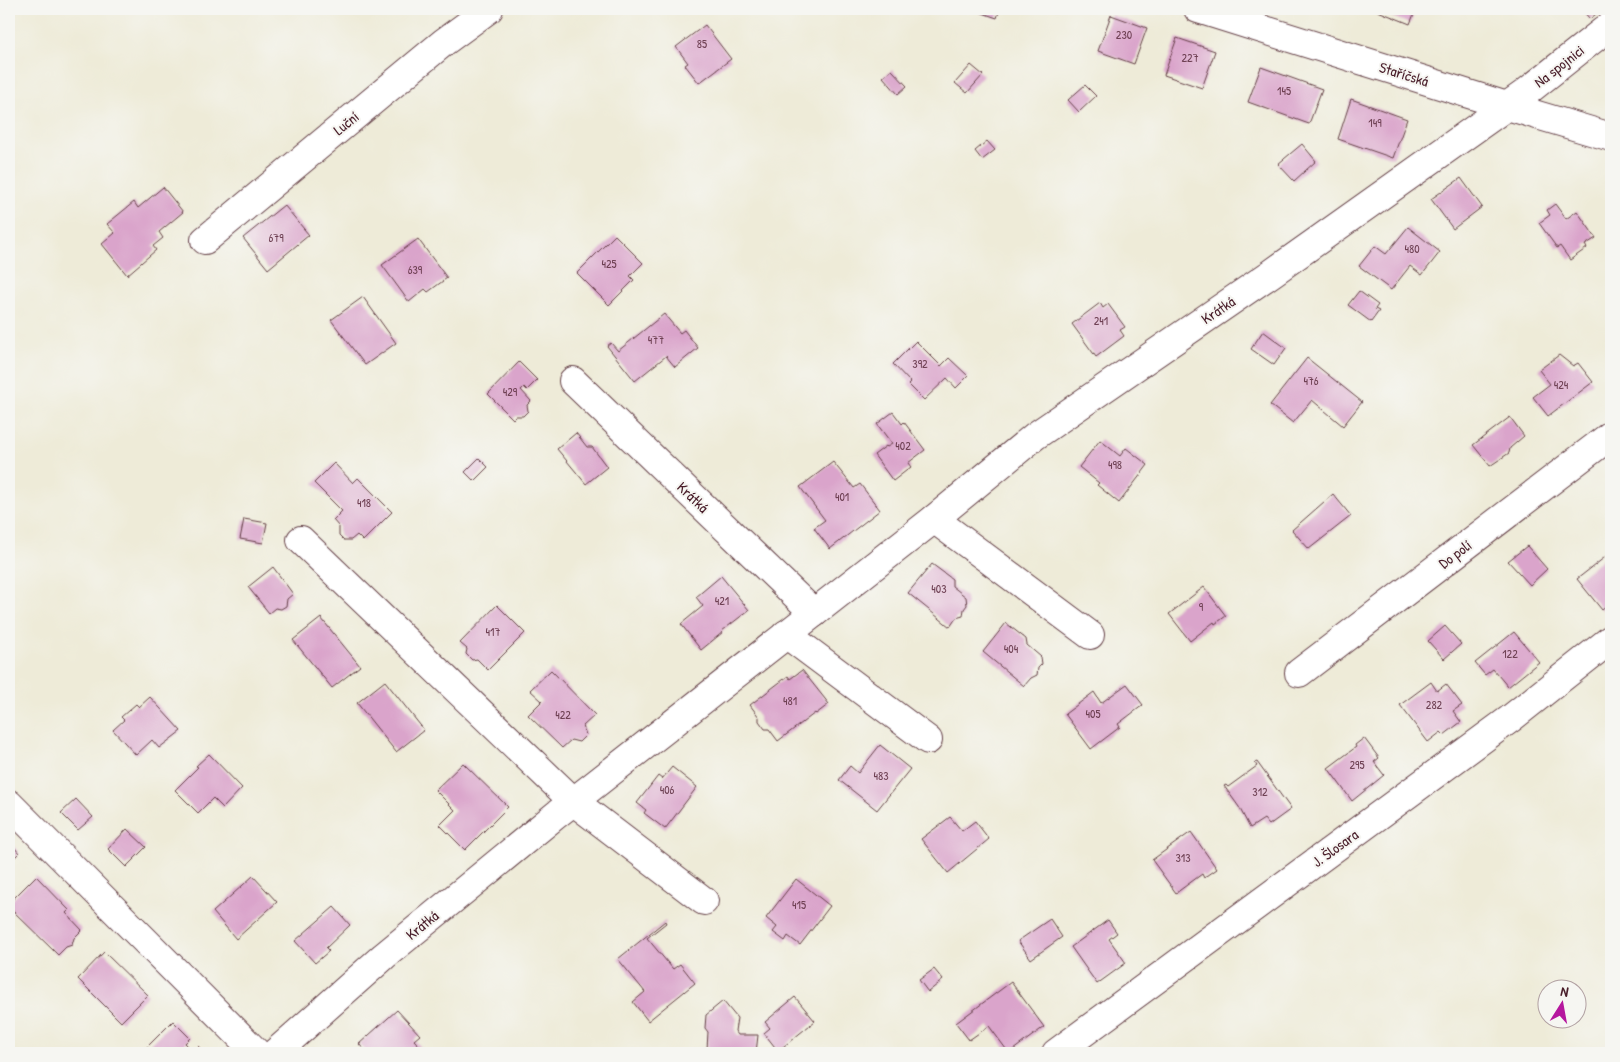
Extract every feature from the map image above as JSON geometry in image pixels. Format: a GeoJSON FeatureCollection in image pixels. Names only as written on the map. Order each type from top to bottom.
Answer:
{"type":"FeatureCollection","features":[{"type":"Feature","properties":{"kind":"street","name":"Luční"},"geometry":{"type":"LineString","coordinates":[[205,240],[444,42],[489,9]]}},
{"type":"Feature","properties":{"kind":"street","name":"Staříčská"},"geometry":{"type":"LineString","coordinates":[[1198,9],[1611,137]]}},
{"type":"Feature","properties":{"kind":"street","name":"Na spojnici"},"geometry":{"type":"LineString","coordinates":[[1507,106],[1611,25]]}},
{"type":"Feature","properties":{"kind":"street","name":"Krátká"},"geometry":{"type":"LineString","coordinates":[[275,1053],[384,956],[573,801],[934,519],[1035,436],[1272,273],[1507,106]]}},
{"type":"Feature","properties":{"kind":"street","name":"Krátká"},"geometry":{"type":"LineString","coordinates":[[573,381],[814,613]]}},
{"type":"Feature","properties":{"kind":"street","name":"Do polí"},"geometry":{"type":"LineString","coordinates":[[1300,673],[1611,435]]}},
{"type":"Feature","properties":{"kind":"street"},"geometry":{"type":"LineString","coordinates":[[934,519],[1090,636]]}},
{"type":"Feature","properties":{"kind":"street"},"geometry":{"type":"LineString","coordinates":[[301,540],[573,801],[704,901]]}},
{"type":"Feature","properties":{"kind":"street"},"geometry":{"type":"LineString","coordinates":[[786,634],[928,740]]}},
{"type":"Feature","properties":{"kind":"street","name":"J. Šlosara"},"geometry":{"type":"LineString","coordinates":[[1056,1053],[1510,719],[1611,639]]}},
{"type":"Feature","properties":{"kind":"street"},"geometry":{"type":"LineString","coordinates":[[9,804],[257,1053]]}},
{"type":"Feature","properties":{"kind":"building"},"geometry":{"type":"Polygon","coordinates":[[[971,9],[1000,9],[997,18],[971,9]]]}},
{"type":"Feature","properties":{"kind":"building"},"geometry":{"type":"Polygon","coordinates":[[[1373,9],[1416,9],[1410,24],[1373,9]]]}},
{"type":"Feature","properties":{"kind":"building"},"geometry":{"type":"Polygon","coordinates":[[[1581,9],[1602,9],[1590,19],[1581,9]]]}},
{"type":"Feature","properties":{"kind":"building"},"geometry":{"type":"Polygon","coordinates":[[[1111,15],[1147,28],[1134,64],[1098,51],[1111,15]]]}},
{"type":"Feature","properties":{"kind":"building"},"geometry":{"type":"Polygon","coordinates":[[[705,25],[731,59],[699,83],[685,65],[688,63],[676,47],[705,25]]]}},
{"type":"Feature","properties":{"kind":"building"},"geometry":{"type":"Polygon","coordinates":[[[1177,38],[1215,51],[1202,88],[1164,75],[1177,38]]]}},
{"type":"Feature","properties":{"kind":"building"},"geometry":{"type":"Polygon","coordinates":[[[971,65],[983,75],[967,93],[955,83],[971,65]]]}},
{"type":"Feature","properties":{"kind":"building"},"geometry":{"type":"Polygon","coordinates":[[[1261,67],[1322,89],[1309,124],[1248,102],[1261,67]]]}},
{"type":"Feature","properties":{"kind":"building"},"geometry":{"type":"Polygon","coordinates":[[[892,70],[907,86],[898,94],[883,77],[892,70]]]}},
{"type":"Feature","properties":{"kind":"building"},"geometry":{"type":"Polygon","coordinates":[[[1085,85],[1096,96],[1079,112],[1068,100],[1085,85]]]}},
{"type":"Feature","properties":{"kind":"building"},"geometry":{"type":"Polygon","coordinates":[[[1351,99],[1407,119],[1393,158],[1338,139],[1351,99]]]}},
{"type":"Feature","properties":{"kind":"building"},"geometry":{"type":"Polygon","coordinates":[[[987,141],[995,150],[982,160],[975,151],[987,141]]]}},
{"type":"Feature","properties":{"kind":"building"},"geometry":{"type":"Polygon","coordinates":[[[1302,144],[1316,161],[1294,181],[1278,164],[1302,144]]]}},
{"type":"Feature","properties":{"kind":"building"},"geometry":{"type":"Polygon","coordinates":[[[1461,178],[1482,207],[1453,229],[1431,199],[1461,178]]]}},
{"type":"Feature","properties":{"kind":"building"},"geometry":{"type":"Polygon","coordinates":[[[163,187],[183,212],[159,232],[163,238],[153,246],[156,250],[127,275],[102,244],[115,233],[107,224],[134,202],[138,208],[163,187]]]}},
{"type":"Feature","properties":{"kind":"building"},"geometry":{"type":"Polygon","coordinates":[[[1555,204],[1566,219],[1577,211],[1596,238],[1585,245],[1587,248],[1570,260],[1560,246],[1557,248],[1539,223],[1550,215],[1547,210],[1555,204]]]}},
{"type":"Feature","properties":{"kind":"building"},"geometry":{"type":"Polygon","coordinates":[[[284,205],[309,235],[268,269],[243,238],[284,205]]]}},
{"type":"Feature","properties":{"kind":"building"},"geometry":{"type":"Polygon","coordinates":[[[1408,227],[1440,252],[1422,275],[1410,266],[1391,290],[1359,266],[1375,246],[1386,254],[1408,227]]]}},
{"type":"Feature","properties":{"kind":"building"},"geometry":{"type":"Polygon","coordinates":[[[615,235],[643,263],[630,276],[634,280],[609,305],[577,273],[615,235]]]}},
{"type":"Feature","properties":{"kind":"building"},"geometry":{"type":"Polygon","coordinates":[[[418,239],[447,278],[428,292],[425,289],[409,302],[382,265],[418,239]]]}},
{"type":"Feature","properties":{"kind":"building"},"geometry":{"type":"Polygon","coordinates":[[[1359,291],[1378,305],[1375,309],[1379,311],[1371,322],[1348,305],[1359,291]]]}},
{"type":"Feature","properties":{"kind":"building"},"geometry":{"type":"Polygon","coordinates":[[[363,297],[396,343],[365,365],[331,320],[363,297]]]}},
{"type":"Feature","properties":{"kind":"building"},"geometry":{"type":"Polygon","coordinates":[[[1100,303],[1103,308],[1108,304],[1125,327],[1120,330],[1124,336],[1096,357],[1072,324],[1100,303]]]}},
{"type":"Feature","properties":{"kind":"building"},"geometry":{"type":"Polygon","coordinates":[[[664,314],[680,333],[684,330],[698,348],[675,367],[666,356],[635,381],[607,346],[611,343],[618,351],[664,314]]]}},
{"type":"Feature","properties":{"kind":"building"},"geometry":{"type":"Polygon","coordinates":[[[1263,331],[1286,348],[1274,365],[1251,349],[1263,331]]]}},
{"type":"Feature","properties":{"kind":"building"},"geometry":{"type":"Polygon","coordinates":[[[916,341],[941,366],[949,358],[968,376],[956,388],[947,378],[924,400],[908,384],[910,382],[893,364],[916,341]]]}},
{"type":"Feature","properties":{"kind":"building"},"geometry":{"type":"Polygon","coordinates":[[[1559,355],[1573,366],[1578,363],[1593,382],[1548,416],[1533,397],[1550,384],[1539,370],[1559,355]]]}},
{"type":"Feature","properties":{"kind":"building"},"geometry":{"type":"Polygon","coordinates":[[[1307,358],[1362,402],[1343,426],[1312,400],[1293,423],[1270,405],[1307,358]]]}},
{"type":"Feature","properties":{"kind":"building"},"geometry":{"type":"Polygon","coordinates":[[[519,362],[537,380],[527,390],[524,387],[521,390],[531,401],[527,405],[528,411],[523,416],[516,416],[513,419],[488,394],[519,362]]]}},
{"type":"Feature","properties":{"kind":"building"},"geometry":{"type":"Polygon","coordinates":[[[893,412],[902,424],[904,422],[925,450],[908,463],[911,467],[893,481],[874,455],[892,444],[877,424],[893,412]]]}},
{"type":"Feature","properties":{"kind":"building"},"geometry":{"type":"Polygon","coordinates":[[[1510,417],[1524,436],[1510,448],[1509,453],[1490,466],[1473,445],[1510,417]]]}},
{"type":"Feature","properties":{"kind":"building"},"geometry":{"type":"Polygon","coordinates":[[[576,433],[587,447],[592,447],[607,467],[586,484],[557,449],[576,433]]]}},
{"type":"Feature","properties":{"kind":"building"},"geometry":{"type":"Polygon","coordinates":[[[1100,440],[1120,456],[1126,448],[1148,465],[1119,503],[1079,467],[1100,440]]]}},
{"type":"Feature","properties":{"kind":"building"},"geometry":{"type":"Polygon","coordinates":[[[479,458],[488,467],[474,481],[465,472],[479,458]]]}},
{"type":"Feature","properties":{"kind":"building"},"geometry":{"type":"Polygon","coordinates":[[[833,462],[854,488],[860,484],[880,510],[830,549],[814,528],[825,520],[800,487],[833,462]]]}},
{"type":"Feature","properties":{"kind":"building"},"geometry":{"type":"Polygon","coordinates":[[[334,463],[353,483],[358,478],[392,512],[363,541],[357,535],[351,540],[344,540],[339,535],[339,527],[333,520],[342,511],[314,483],[334,463]]]}},
{"type":"Feature","properties":{"kind":"building"},"geometry":{"type":"Polygon","coordinates":[[[1333,494],[1351,516],[1309,549],[1292,530],[1333,494]]]}},
{"type":"Feature","properties":{"kind":"building"},"geometry":{"type":"Polygon","coordinates":[[[244,519],[267,523],[263,543],[240,539],[244,519]]]}},
{"type":"Feature","properties":{"kind":"building"},"geometry":{"type":"Polygon","coordinates":[[[1527,546],[1547,569],[1530,585],[1508,561],[1527,546]]]}},
{"type":"Feature","properties":{"kind":"building"},"geometry":{"type":"Polygon","coordinates":[[[1609,554],[1611,557],[1611,603],[1602,610],[1577,579],[1609,554]]]}},
{"type":"Feature","properties":{"kind":"building"},"geometry":{"type":"Polygon","coordinates":[[[932,564],[952,579],[952,586],[966,597],[967,605],[963,616],[956,618],[950,627],[908,593],[932,564]]]}},
{"type":"Feature","properties":{"kind":"building"},"geometry":{"type":"Polygon","coordinates":[[[273,567],[293,594],[287,599],[286,606],[281,609],[275,608],[269,613],[248,587],[273,567]]]}},
{"type":"Feature","properties":{"kind":"building"},"geometry":{"type":"Polygon","coordinates":[[[721,576],[749,610],[701,650],[681,624],[703,606],[696,597],[721,576]]]}},
{"type":"Feature","properties":{"kind":"building"},"geometry":{"type":"Polygon","coordinates":[[[1204,587],[1226,616],[1215,624],[1214,622],[1190,641],[1169,614],[1204,587]]]}},
{"type":"Feature","properties":{"kind":"building"},"geometry":{"type":"Polygon","coordinates":[[[497,605],[525,633],[488,670],[477,659],[472,660],[466,654],[467,649],[460,643],[497,605]]]}},
{"type":"Feature","properties":{"kind":"building"},"geometry":{"type":"Polygon","coordinates":[[[321,618],[360,666],[332,688],[293,640],[321,618]]]}},
{"type":"Feature","properties":{"kind":"building"},"geometry":{"type":"Polygon","coordinates":[[[1006,623],[1026,639],[1027,645],[1041,657],[1042,664],[1038,668],[1037,675],[1031,678],[1024,686],[983,652],[1006,623]]]}},
{"type":"Feature","properties":{"kind":"building"},"geometry":{"type":"Polygon","coordinates":[[[1445,626],[1461,644],[1444,659],[1428,641],[1445,626]]]}},
{"type":"Feature","properties":{"kind":"building"},"geometry":{"type":"Polygon","coordinates":[[[1514,632],[1539,662],[1508,687],[1493,669],[1485,675],[1475,663],[1514,632]]]}},
{"type":"Feature","properties":{"kind":"building"},"geometry":{"type":"Polygon","coordinates":[[[551,670],[595,715],[583,726],[586,735],[579,742],[571,740],[562,748],[528,715],[542,701],[530,690],[551,670]]]}},
{"type":"Feature","properties":{"kind":"building"},"geometry":{"type":"Polygon","coordinates":[[[802,670],[829,704],[778,741],[769,729],[765,729],[750,705],[788,676],[790,679],[802,670]]]}},
{"type":"Feature","properties":{"kind":"building"},"geometry":{"type":"Polygon","coordinates":[[[385,681],[424,730],[396,752],[357,703],[385,681]]]}},
{"type":"Feature","properties":{"kind":"building"},"geometry":{"type":"Polygon","coordinates":[[[1431,682],[1437,691],[1446,684],[1462,705],[1453,711],[1461,722],[1444,735],[1441,732],[1428,742],[1400,705],[1431,682]]]}},
{"type":"Feature","properties":{"kind":"building"},"geometry":{"type":"Polygon","coordinates":[[[1127,684],[1143,705],[1118,724],[1120,727],[1091,749],[1065,714],[1094,692],[1101,703],[1127,684]]]}},
{"type":"Feature","properties":{"kind":"building"},"geometry":{"type":"Polygon","coordinates":[[[150,697],[181,731],[159,748],[152,740],[136,755],[113,730],[124,720],[121,717],[136,704],[139,707],[150,697]]]}},
{"type":"Feature","properties":{"kind":"building"},"geometry":{"type":"Polygon","coordinates":[[[1364,738],[1379,758],[1374,762],[1384,775],[1352,801],[1328,768],[1356,747],[1355,745],[1364,738]]]}},
{"type":"Feature","properties":{"kind":"building"},"geometry":{"type":"Polygon","coordinates":[[[880,745],[910,769],[877,810],[839,780],[850,766],[858,773],[880,745]]]}},
{"type":"Feature","properties":{"kind":"building"},"geometry":{"type":"Polygon","coordinates":[[[209,754],[242,788],[223,808],[213,798],[198,813],[175,790],[209,754]]]}},
{"type":"Feature","properties":{"kind":"building"},"geometry":{"type":"Polygon","coordinates":[[[1257,762],[1291,809],[1269,825],[1264,819],[1250,828],[1239,807],[1224,786],[1228,787],[1257,766],[1255,763],[1257,762]]]}},
{"type":"Feature","properties":{"kind":"building"},"geometry":{"type":"Polygon","coordinates":[[[463,763],[508,807],[465,850],[440,825],[455,810],[435,790],[463,763]]]}},
{"type":"Feature","properties":{"kind":"building"},"geometry":{"type":"Polygon","coordinates":[[[672,767],[697,787],[665,829],[644,813],[646,810],[637,803],[658,776],[662,779],[672,767]]]}},
{"type":"Feature","properties":{"kind":"building"},"geometry":{"type":"Polygon","coordinates":[[[76,799],[93,817],[78,830],[61,813],[76,799]]]}},
{"type":"Feature","properties":{"kind":"building"},"geometry":{"type":"Polygon","coordinates":[[[950,817],[962,831],[975,821],[989,839],[948,873],[921,839],[950,817]]]}},
{"type":"Feature","properties":{"kind":"building"},"geometry":{"type":"Polygon","coordinates":[[[127,829],[146,847],[126,867],[108,849],[127,829]]]}},
{"type":"Feature","properties":{"kind":"building"},"geometry":{"type":"Polygon","coordinates":[[[1191,832],[1217,869],[1204,878],[1202,874],[1176,893],[1152,860],[1191,832]]]}},
{"type":"Feature","properties":{"kind":"building"},"geometry":{"type":"Polygon","coordinates":[[[9,841],[19,853],[9,863],[9,841]]]}},
{"type":"Feature","properties":{"kind":"building"},"geometry":{"type":"Polygon","coordinates":[[[36,876],[69,910],[66,913],[82,930],[74,938],[72,945],[66,947],[58,955],[9,907],[9,903],[36,876]]]}},
{"type":"Feature","properties":{"kind":"building"},"geometry":{"type":"Polygon","coordinates":[[[253,876],[277,902],[236,939],[213,912],[253,876]]]}},
{"type":"Feature","properties":{"kind":"building"},"geometry":{"type":"Polygon","coordinates":[[[796,879],[830,906],[800,945],[788,936],[785,941],[773,932],[777,927],[766,918],[796,879]]]}},
{"type":"Feature","properties":{"kind":"building"},"geometry":{"type":"Polygon","coordinates":[[[334,907],[350,925],[326,948],[329,951],[315,963],[295,941],[334,907]]]}},
{"type":"Feature","properties":{"kind":"building"},"geometry":{"type":"Polygon","coordinates":[[[1050,919],[1062,937],[1031,959],[1018,941],[1050,919]]]}},
{"type":"Feature","properties":{"kind":"building"},"geometry":{"type":"Polygon","coordinates":[[[1108,920],[1117,933],[1109,939],[1126,963],[1097,984],[1071,947],[1108,920]]]}},
{"type":"Feature","properties":{"kind":"building"},"geometry":{"type":"Polygon","coordinates":[[[665,921],[666,923],[647,938],[673,969],[680,964],[695,983],[648,1021],[633,1002],[645,992],[618,959],[665,921]]]}},
{"type":"Feature","properties":{"kind":"building"},"geometry":{"type":"Polygon","coordinates":[[[104,952],[148,995],[121,1022],[78,979],[104,952]]]}},
{"type":"Feature","properties":{"kind":"building"},"geometry":{"type":"Polygon","coordinates":[[[934,969],[943,980],[928,992],[919,980],[934,969]]]}},
{"type":"Feature","properties":{"kind":"building"},"geometry":{"type":"Polygon","coordinates":[[[1011,982],[1044,1027],[1009,1053],[989,1026],[969,1040],[956,1023],[1011,982]]]}},
{"type":"Feature","properties":{"kind":"building"},"geometry":{"type":"Polygon","coordinates":[[[795,997],[815,1021],[778,1051],[764,1033],[770,1028],[765,1022],[795,997]]]}},
{"type":"Feature","properties":{"kind":"building"},"geometry":{"type":"Polygon","coordinates":[[[723,1001],[737,1018],[735,1031],[738,1035],[758,1035],[756,1053],[701,1053],[707,1049],[706,1015],[723,1001]]]}},
{"type":"Feature","properties":{"kind":"building"},"geometry":{"type":"Polygon","coordinates":[[[397,1010],[420,1035],[414,1040],[426,1053],[367,1053],[359,1044],[397,1010]]]}},
{"type":"Feature","properties":{"kind":"building"},"geometry":{"type":"Polygon","coordinates":[[[173,1021],[190,1038],[185,1043],[193,1051],[198,1046],[205,1053],[154,1053],[147,1047],[173,1021]]]}}]}
